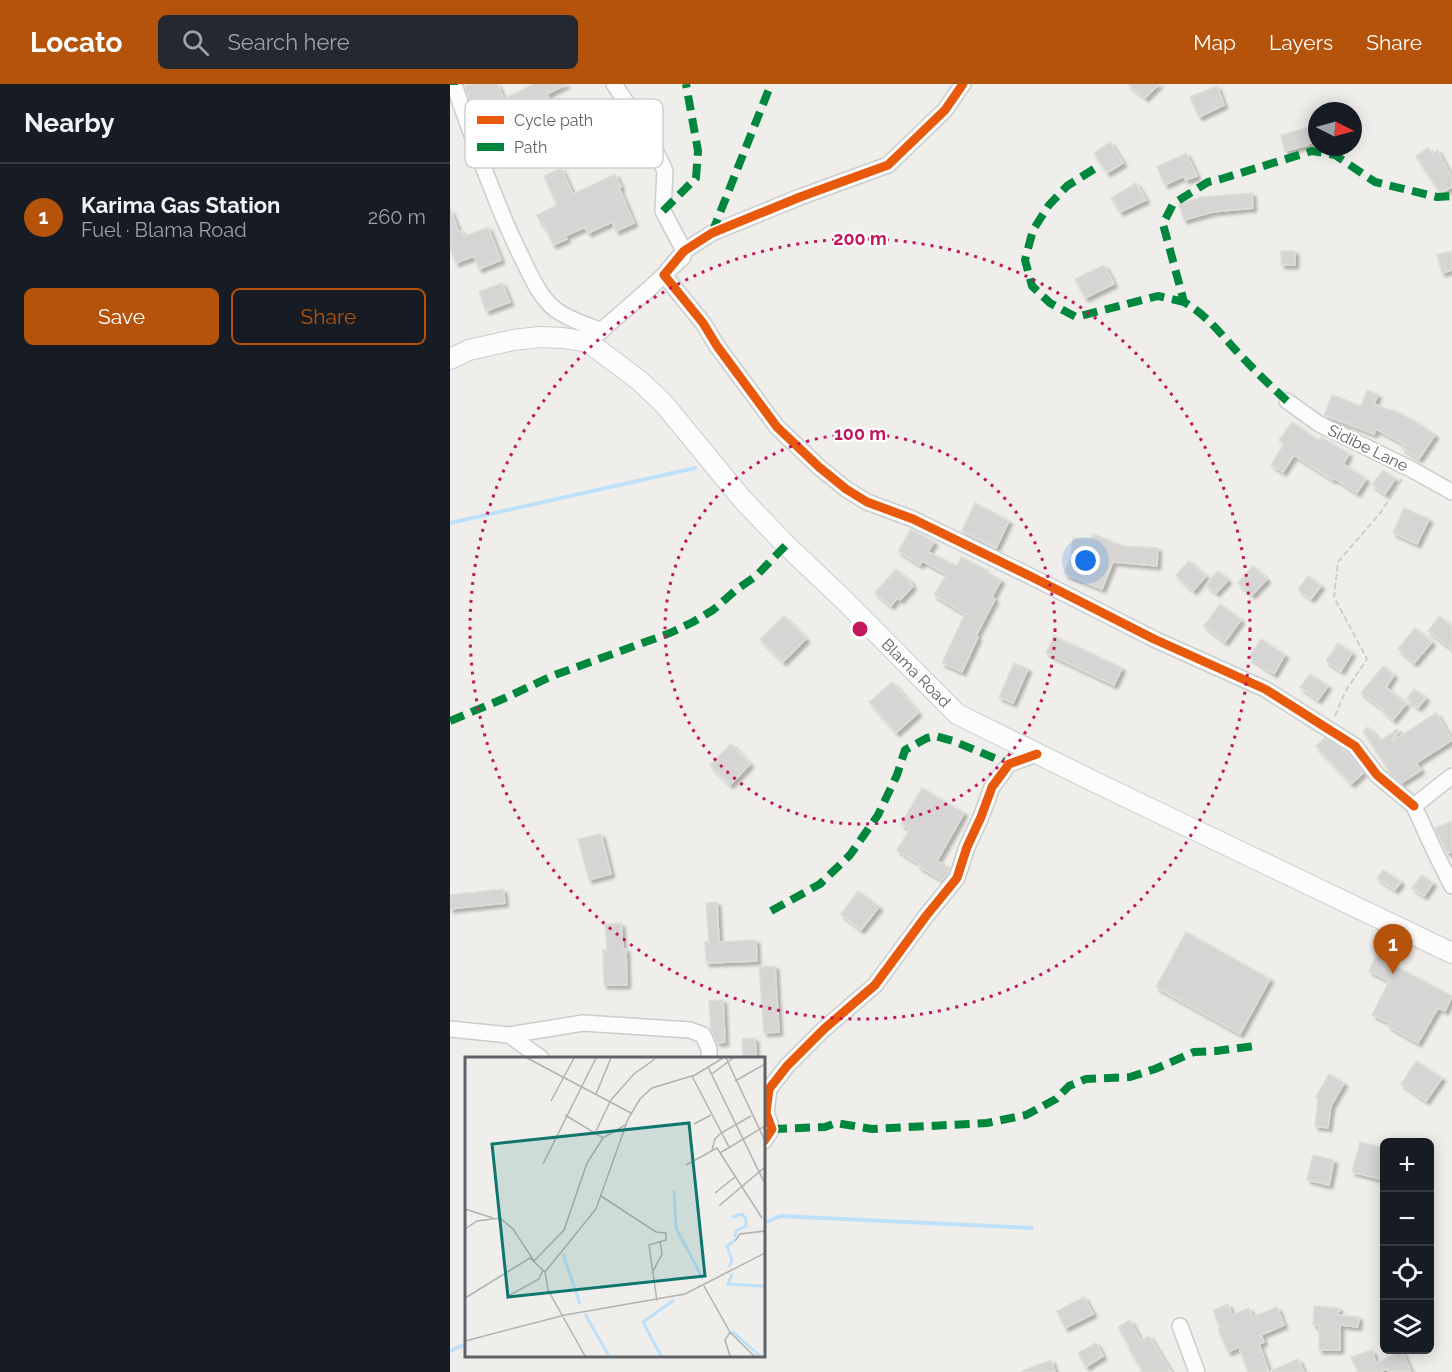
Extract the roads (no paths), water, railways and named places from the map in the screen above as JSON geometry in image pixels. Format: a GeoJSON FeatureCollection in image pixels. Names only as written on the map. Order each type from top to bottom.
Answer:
{"type":"FeatureCollection","features":[{"type":"Feature","properties":{"kind":"street"},"geometry":{"type":"LineString","coordinates":[[614,84],[624,99]]}},
{"type":"Feature","properties":{"kind":"street"},"geometry":{"type":"LineString","coordinates":[[684,251],[712,233],[800,197],[888,165],[945,110],[963,84]]}},
{"type":"Feature","properties":{"kind":"street"},"geometry":{"type":"LineString","coordinates":[[454,85],[465,115]]}},
{"type":"Feature","properties":{"kind":"street"},"geometry":{"type":"LineString","coordinates":[[485,168],[505,223],[544,298],[556,310],[575,320],[595,336],[683,257],[684,251],[663,211],[665,171],[663,167]]}},
{"type":"Feature","properties":{"kind":"street"},"geometry":{"type":"LineString","coordinates":[[664,275],[703,323],[717,346],[777,427],[846,489],[867,502],[913,519],[1154,639],[1265,689],[1355,746],[1377,775],[1414,806],[1452,886]]}},
{"type":"Feature","properties":{"kind":"street","name":"Blama Road"},"geometry":{"type":"LineString","coordinates":[[450,359],[469,350],[513,340],[595,336],[664,404],[750,507],[786,545],[957,714],[1452,953]]}},
{"type":"Feature","properties":{"kind":"street","name":"Sidibe Lane"},"geometry":{"type":"LineString","coordinates":[[1287,401],[1319,424],[1452,492]]}},
{"type":"Feature","properties":{"kind":"street"},"geometry":{"type":"LineString","coordinates":[[765,1140],[772,1129],[766,1113],[769,1089],[787,1066],[824,1029],[875,985],[957,878],[967,847],[992,788],[1009,764],[1037,753]]}},
{"type":"Feature","properties":{"kind":"street"},"geometry":{"type":"LineString","coordinates":[[1414,806],[1452,776]]}},
{"type":"Feature","properties":{"kind":"street"},"geometry":{"type":"LineString","coordinates":[[450,1029],[509,1035],[583,1023],[690,1030],[703,1035],[709,1049],[709,1057]]}},
{"type":"Feature","properties":{"kind":"street"},"geometry":{"type":"LineString","coordinates":[[509,1035],[538,1057]]}},
{"type":"Feature","properties":{"kind":"street"},"geometry":{"type":"LineString","coordinates":[[1180,1326],[1197,1372]]}},
{"type":"Feature","properties":{"kind":"waterway"},"geometry":{"type":"LineString","coordinates":[[450,523],[695,468]]}},
{"type":"Feature","properties":{"kind":"waterway"},"geometry":{"type":"LineString","coordinates":[[765,1223],[780,1216],[1032,1228]]}},
{"type":"Feature","properties":{"kind":"waterway"},"geometry":{"type":"LineString","coordinates":[[450,1351],[465,1344]]}},
{"type":"Feature","properties":{"kind":"place","name":"Karima Gas Station"},"geometry":{"type":"Point","coordinates":[1393,974]}}]}
